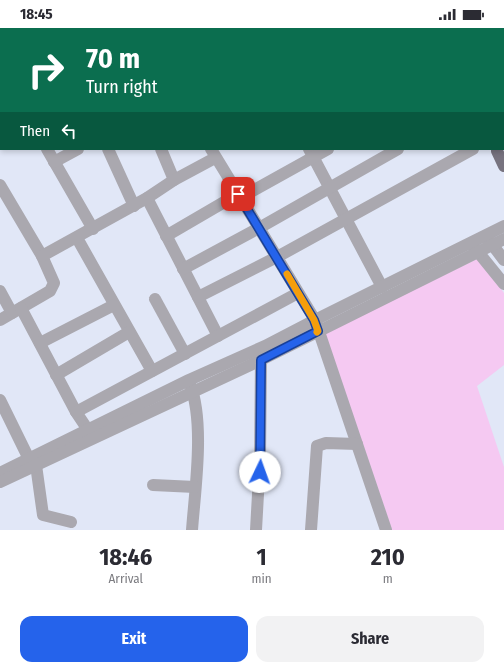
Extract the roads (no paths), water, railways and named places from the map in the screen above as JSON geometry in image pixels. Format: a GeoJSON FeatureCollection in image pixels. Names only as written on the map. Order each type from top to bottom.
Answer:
{"type":"FeatureCollection","features":[{"type":"Feature","properties":{"kind":"main road"},"geometry":{"type":"LineString","coordinates":[[499,152],[504,166]]}},
{"type":"Feature","properties":{"kind":"street"},"geometry":{"type":"LineString","coordinates":[[48,150],[93,229]]}},
{"type":"Feature","properties":{"kind":"street"},"geometry":{"type":"LineString","coordinates":[[54,162],[76,150]]}},
{"type":"Feature","properties":{"kind":"street"},"geometry":{"type":"LineString","coordinates":[[108,150],[134,206]]}},
{"type":"Feature","properties":{"kind":"street"},"geometry":{"type":"LineString","coordinates":[[161,150],[174,180]]}},
{"type":"Feature","properties":{"kind":"street"},"geometry":{"type":"LineString","coordinates":[[166,236],[239,196],[311,153],[324,150]]}},
{"type":"Feature","properties":{"kind":"street"},"geometry":{"type":"LineString","coordinates":[[183,269],[329,189],[396,150]]}},
{"type":"Feature","properties":{"kind":"street"},"geometry":{"type":"LineString","coordinates":[[198,298],[277,257],[471,150]]}},
{"type":"Feature","properties":{"kind":"street"},"geometry":{"type":"LineString","coordinates":[[42,256],[134,206],[213,153],[277,257],[316,326],[386,530]]}},
{"type":"Feature","properties":{"kind":"street"},"geometry":{"type":"LineString","coordinates":[[311,153],[345,220],[382,287]]}},
{"type":"Feature","properties":{"kind":"street"},"geometry":{"type":"LineString","coordinates":[[0,185],[42,256],[53,278],[53,287],[0,320]]}},
{"type":"Feature","properties":{"kind":"street"},"geometry":{"type":"LineString","coordinates":[[147,198],[218,336]]}},
{"type":"Feature","properties":{"kind":"street"},"geometry":{"type":"LineString","coordinates":[[0,473],[32,462],[191,386],[265,346],[316,326],[489,240],[504,226]]}},
{"type":"Feature","properties":{"kind":"street"},"geometry":{"type":"LineString","coordinates":[[77,238],[152,371]]}},
{"type":"Feature","properties":{"kind":"street"},"geometry":{"type":"LineString","coordinates":[[489,240],[504,240]]}},
{"type":"Feature","properties":{"kind":"street"},"geometry":{"type":"LineString","coordinates":[[489,240],[504,260]]}},
{"type":"Feature","properties":{"kind":"street"},"geometry":{"type":"LineString","coordinates":[[0,482],[88,430],[191,386],[261,360],[382,287],[475,247]]}},
{"type":"Feature","properties":{"kind":"street"},"geometry":{"type":"LineString","coordinates":[[475,247],[504,284]]}},
{"type":"Feature","properties":{"kind":"street"},"geometry":{"type":"LineString","coordinates":[[0,291],[17,310],[40,343],[76,412],[88,430]]}},
{"type":"Feature","properties":{"kind":"street"},"geometry":{"type":"LineString","coordinates":[[76,412],[298,293]]}},
{"type":"Feature","properties":{"kind":"street"},"geometry":{"type":"LineString","coordinates":[[155,299],[185,354]]}},
{"type":"Feature","properties":{"kind":"street"},"geometry":{"type":"LineString","coordinates":[[40,343],[114,305]]}},
{"type":"Feature","properties":{"kind":"street"},"geometry":{"type":"LineString","coordinates":[[56,375],[130,332]]}},
{"type":"Feature","properties":{"kind":"street"},"geometry":{"type":"LineString","coordinates":[[256,530],[260,458],[261,360]]}},
{"type":"Feature","properties":{"kind":"street"},"geometry":{"type":"LineString","coordinates":[[191,386],[197,437],[192,530]]}},
{"type":"Feature","properties":{"kind":"street"},"geometry":{"type":"LineString","coordinates":[[0,400],[32,462],[43,515],[71,522]]}},
{"type":"Feature","properties":{"kind":"street"},"geometry":{"type":"LineString","coordinates":[[311,530],[317,446],[321,443],[357,444]]}},
{"type":"Feature","properties":{"kind":"street"},"geometry":{"type":"LineString","coordinates":[[153,485],[195,487]]}}]}
